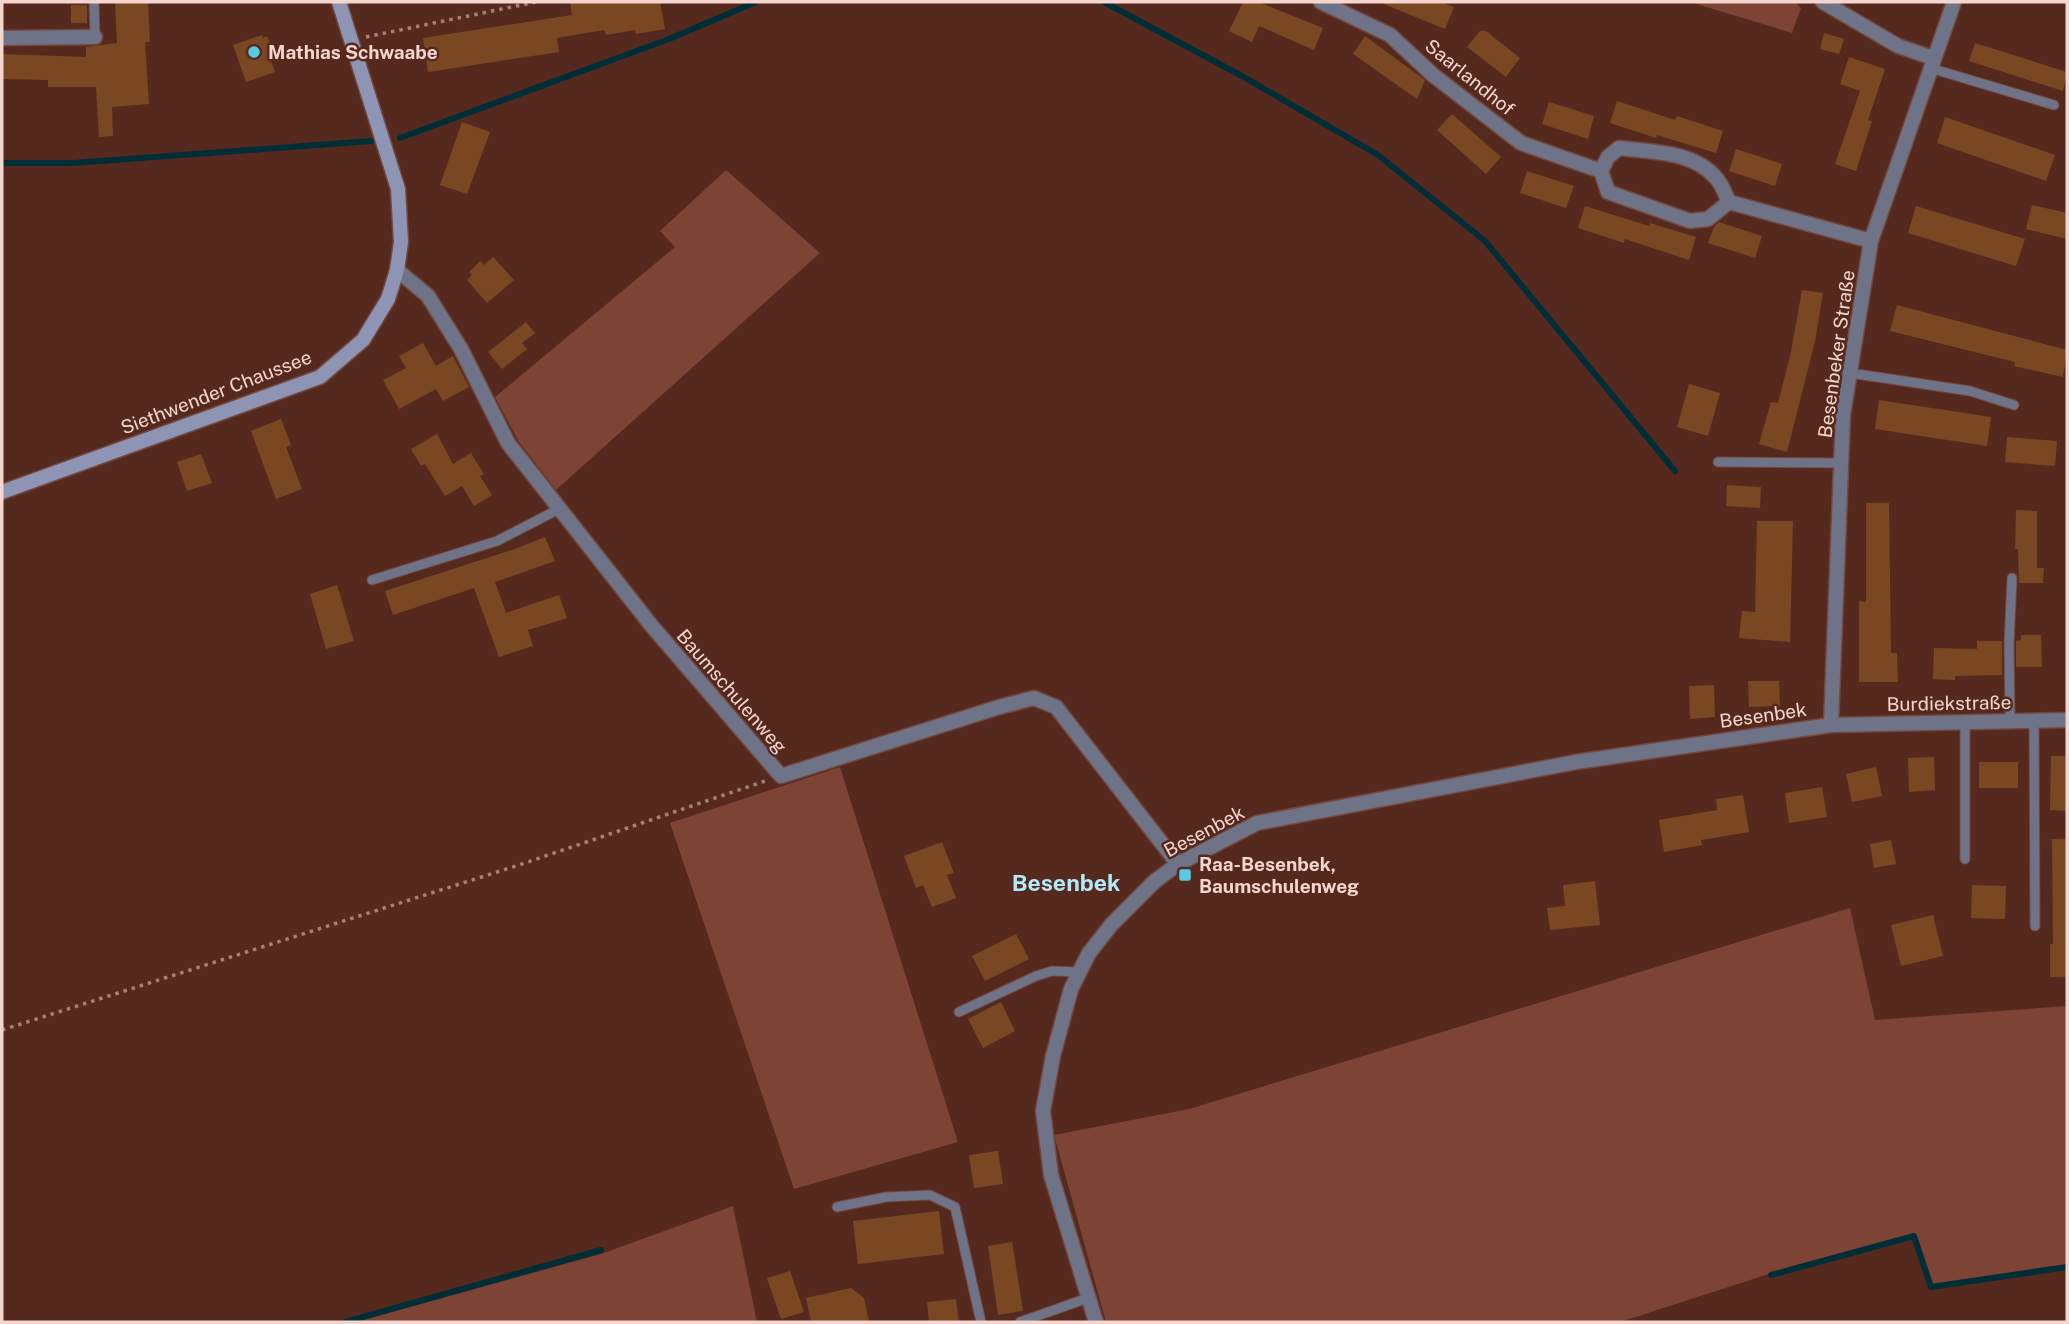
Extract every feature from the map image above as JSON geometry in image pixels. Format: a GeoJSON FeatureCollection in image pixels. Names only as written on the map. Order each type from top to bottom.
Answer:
{"type":"FeatureCollection","features":[{"type":"Feature","properties":{"kind":"main road","name":"Siethwender Chaussee"},"geometry":{"type":"LineString","coordinates":[[2,492],[320,376],[363,340],[388,299],[397,271],[401,242],[398,189],[339,2]]}},
{"type":"Feature","properties":{"kind":"street","name":"Saarlandhof"},"geometry":{"type":"LineString","coordinates":[[1321,2],[1390,35],[1433,75],[1521,144],[1601,171]]}},
{"type":"Feature","properties":{"kind":"street"},"geometry":{"type":"LineString","coordinates":[[1824,2],[1931,63]]}},
{"type":"Feature","properties":{"kind":"street","name":"Besenbeker Straße"},"geometry":{"type":"LineString","coordinates":[[1831,725],[1843,415],[1871,241],[1954,2]]}},
{"type":"Feature","properties":{"kind":"street"},"geometry":{"type":"LineString","coordinates":[[2,38],[95,37]]}},
{"type":"Feature","properties":{"kind":"street"},"geometry":{"type":"LineString","coordinates":[[1729,202],[1708,219],[1690,221],[1608,192],[1601,171],[1608,158],[1619,148],[1681,156],[1704,166],[1718,179],[1729,202],[1871,241]]}},
{"type":"Feature","properties":{"kind":"street","name":"Baumschulenweg"},"geometry":{"type":"LineString","coordinates":[[397,271],[428,296],[461,349],[508,443],[651,625],[781,776],[999,706],[1034,698],[1056,706],[1178,864]]}},
{"type":"Feature","properties":{"kind":"street","name":"Burdiekstraße"},"geometry":{"type":"LineString","coordinates":[[1831,725],[2067,720]]}},
{"type":"Feature","properties":{"kind":"street","name":"Besenbek"},"geometry":{"type":"LineString","coordinates":[[1096,1322],[1051,1175],[1043,1111],[1053,1056],[1072,989],[1089,953],[1112,924],[1155,881],[1178,864],[1257,823],[1576,762],[1831,725]]}},
{"type":"Feature","properties":{"kind":"lane"},"geometry":{"type":"LineString","coordinates":[[94,2],[95,37]]}},
{"type":"Feature","properties":{"kind":"lane"},"geometry":{"type":"LineString","coordinates":[[1931,63],[2054,105]]}},
{"type":"Feature","properties":{"kind":"lane"},"geometry":{"type":"LineString","coordinates":[[1850,373],[1970,391],[2014,405]]}},
{"type":"Feature","properties":{"kind":"lane"},"geometry":{"type":"LineString","coordinates":[[1718,462],[1842,463]]}},
{"type":"Feature","properties":{"kind":"lane"},"geometry":{"type":"LineString","coordinates":[[372,580],[497,541],[559,509]]}},
{"type":"Feature","properties":{"kind":"lane"},"geometry":{"type":"LineString","coordinates":[[2010,721],[2012,578]]}},
{"type":"Feature","properties":{"kind":"lane"},"geometry":{"type":"LineString","coordinates":[[2034,720],[2035,926]]}},
{"type":"Feature","properties":{"kind":"lane"},"geometry":{"type":"LineString","coordinates":[[1965,722],[1965,859]]}},
{"type":"Feature","properties":{"kind":"lane"},"geometry":{"type":"LineString","coordinates":[[959,1012],[1036,976],[1052,971],[1080,972]]}},
{"type":"Feature","properties":{"kind":"lane"},"geometry":{"type":"LineString","coordinates":[[837,1207],[886,1197],[930,1195],[955,1208],[981,1322]]}},
{"type":"Feature","properties":{"kind":"lane"},"geometry":{"type":"LineString","coordinates":[[1020,1322],[1088,1298]]}},
{"type":"Feature","properties":{"kind":"path"},"geometry":{"type":"LineString","coordinates":[[350,40],[536,2]]}},
{"type":"Feature","properties":{"kind":"path"},"geometry":{"type":"LineString","coordinates":[[2,1030],[519,865],[781,776]]}},
{"type":"Feature","properties":{"kind":"shaded area"},"geometry":{"type":"Polygon","coordinates":[[[1690,2],[1795,2],[1801,8],[1792,33],[1690,2]]]}},
{"type":"Feature","properties":{"kind":"shaded area"},"geometry":{"type":"Polygon","coordinates":[[[726,170],[820,253],[556,490],[519,442],[495,397],[675,247],[660,231],[726,170]]]}},
{"type":"Feature","properties":{"kind":"shaded area"},"geometry":{"type":"Polygon","coordinates":[[[840,767],[958,1142],[794,1189],[670,823],[840,767]]]}},
{"type":"Feature","properties":{"kind":"shaded area"},"geometry":{"type":"Polygon","coordinates":[[[1850,908],[1875,1020],[2067,1006],[2067,1266],[1932,1286],[1915,1235],[1772,1273],[1620,1322],[1106,1322],[1054,1135],[1189,1109],[1850,908]]]}},
{"type":"Feature","properties":{"kind":"shaded area"},"geometry":{"type":"Polygon","coordinates":[[[733,1206],[757,1322],[356,1322],[601,1254],[733,1206]]]}},
{"type":"Feature","properties":{"kind":"building"},"geometry":{"type":"Polygon","coordinates":[[[115,2],[148,2],[150,42],[145,42],[149,104],[112,107],[113,136],[99,137],[96,87],[48,87],[48,80],[2,79],[2,54],[86,57],[86,47],[117,43],[115,2]]]}},
{"type":"Feature","properties":{"kind":"building"},"geometry":{"type":"Polygon","coordinates":[[[570,2],[660,2],[665,29],[606,35],[604,30],[557,38],[559,52],[428,72],[423,38],[572,15],[570,2]]]}},
{"type":"Feature","properties":{"kind":"building"},"geometry":{"type":"Polygon","coordinates":[[[1243,2],[1258,2],[1323,28],[1314,50],[1259,26],[1252,42],[1229,31],[1243,2]]]}},
{"type":"Feature","properties":{"kind":"building"},"geometry":{"type":"Polygon","coordinates":[[[1379,2],[1440,2],[1454,7],[1445,29],[1379,2]]]}},
{"type":"Feature","properties":{"kind":"building"},"geometry":{"type":"Polygon","coordinates":[[[71,5],[87,5],[87,23],[71,23],[71,5]]]}},
{"type":"Feature","properties":{"kind":"building"},"geometry":{"type":"Polygon","coordinates":[[[1480,31],[1486,31],[1520,58],[1506,77],[1467,47],[1480,31]]]}},
{"type":"Feature","properties":{"kind":"building"},"geometry":{"type":"Polygon","coordinates":[[[1824,33],[1844,39],[1839,54],[1820,49],[1824,33]]]}},
{"type":"Feature","properties":{"kind":"building","name":"Mathias Schwaabe"},"geometry":{"type":"Polygon","coordinates":[[[262,35],[263,38],[267,36],[276,59],[271,61],[275,72],[246,82],[233,45],[262,35]]]}},
{"type":"Feature","properties":{"kind":"building"},"geometry":{"type":"Polygon","coordinates":[[[1365,36],[1425,80],[1417,99],[1353,54],[1365,36]]]}},
{"type":"Feature","properties":{"kind":"building"},"geometry":{"type":"Polygon","coordinates":[[[1975,43],[2067,72],[2063,91],[1969,61],[1975,43]]]}},
{"type":"Feature","properties":{"kind":"building"},"geometry":{"type":"Polygon","coordinates":[[[1849,57],[1885,69],[1868,120],[1872,121],[1856,171],[1835,164],[1860,91],[1840,84],[1849,57]]]}},
{"type":"Feature","properties":{"kind":"building"},"geometry":{"type":"Polygon","coordinates":[[[1617,101],[1675,120],[1677,116],[1723,131],[1716,153],[1610,123],[1617,101]]]}},
{"type":"Feature","properties":{"kind":"building"},"geometry":{"type":"Polygon","coordinates":[[[1549,102],[1594,116],[1588,139],[1542,124],[1549,102]]]}},
{"type":"Feature","properties":{"kind":"building"},"geometry":{"type":"Polygon","coordinates":[[[1452,114],[1501,157],[1486,174],[1437,130],[1452,114]]]}},
{"type":"Feature","properties":{"kind":"building"},"geometry":{"type":"Polygon","coordinates":[[[1945,117],[2055,155],[2046,181],[1937,143],[1945,117]]]}},
{"type":"Feature","properties":{"kind":"building"},"geometry":{"type":"Polygon","coordinates":[[[462,122],[490,132],[467,194],[440,185],[462,122]]]}},
{"type":"Feature","properties":{"kind":"building"},"geometry":{"type":"Polygon","coordinates":[[[1736,149],[1782,164],[1775,186],[1729,171],[1736,149]]]}},
{"type":"Feature","properties":{"kind":"building"},"geometry":{"type":"Polygon","coordinates":[[[1527,171],[1574,186],[1566,208],[1520,193],[1527,171]]]}},
{"type":"Feature","properties":{"kind":"building"},"geometry":{"type":"Polygon","coordinates":[[[2032,205],[2067,213],[2067,239],[2026,229],[2032,205]]]}},
{"type":"Feature","properties":{"kind":"building"},"geometry":{"type":"Polygon","coordinates":[[[1585,206],[1696,237],[1689,260],[1625,239],[1624,243],[1578,228],[1585,206]]]}},
{"type":"Feature","properties":{"kind":"building"},"geometry":{"type":"Polygon","coordinates":[[[1916,206],[2025,239],[2016,266],[1908,233],[1916,206]]]}},
{"type":"Feature","properties":{"kind":"building"},"geometry":{"type":"Polygon","coordinates":[[[1719,222],[1762,236],[1755,258],[1708,243],[1714,227],[1719,222]]]}},
{"type":"Feature","properties":{"kind":"building"},"geometry":{"type":"Polygon","coordinates":[[[493,257],[514,280],[487,303],[467,280],[472,275],[469,272],[480,261],[484,265],[493,257]]]}},
{"type":"Feature","properties":{"kind":"building"},"geometry":{"type":"Polygon","coordinates":[[[1802,290],[1823,293],[1815,341],[1787,452],[1759,444],[1771,402],[1778,403],[1791,352],[1802,290]]]}},
{"type":"Feature","properties":{"kind":"building"},"geometry":{"type":"Polygon","coordinates":[[[1897,305],[2067,350],[2063,377],[2014,366],[2015,362],[1890,331],[1897,305]]]}},
{"type":"Feature","properties":{"kind":"building"},"geometry":{"type":"Polygon","coordinates":[[[526,322],[535,333],[522,343],[527,349],[502,369],[488,352],[526,322]]]}},
{"type":"Feature","properties":{"kind":"building"},"geometry":{"type":"Polygon","coordinates":[[[423,343],[436,366],[453,356],[469,387],[443,401],[436,389],[399,409],[383,380],[406,368],[399,356],[423,343]]]}},
{"type":"Feature","properties":{"kind":"building"},"geometry":{"type":"Polygon","coordinates":[[[1689,384],[1720,393],[1708,436],[1677,427],[1689,384]]]}},
{"type":"Feature","properties":{"kind":"building"},"geometry":{"type":"Polygon","coordinates":[[[1879,400],[1991,417],[1987,446],[1875,429],[1879,400]]]}},
{"type":"Feature","properties":{"kind":"building"},"geometry":{"type":"Polygon","coordinates":[[[281,419],[291,445],[286,447],[302,489],[276,499],[251,431],[281,419]]]}},
{"type":"Feature","properties":{"kind":"building"},"geometry":{"type":"Polygon","coordinates":[[[437,434],[453,464],[471,453],[484,474],[480,476],[492,495],[474,506],[462,486],[445,496],[425,464],[421,466],[411,449],[437,434]]]}},
{"type":"Feature","properties":{"kind":"building"},"geometry":{"type":"Polygon","coordinates":[[[2007,437],[2057,441],[2055,466],[2005,462],[2007,437]]]}},
{"type":"Feature","properties":{"kind":"building"},"geometry":{"type":"Polygon","coordinates":[[[201,454],[212,483],[187,491],[177,462],[201,454]]]}},
{"type":"Feature","properties":{"kind":"building"},"geometry":{"type":"Polygon","coordinates":[[[1727,485],[1761,487],[1760,508],[1726,506],[1727,485]]]}},
{"type":"Feature","properties":{"kind":"building"},"geometry":{"type":"Polygon","coordinates":[[[1866,503],[1889,503],[1891,653],[1897,653],[1898,682],[1859,682],[1859,601],[1866,602],[1866,503]]]}},
{"type":"Feature","properties":{"kind":"building"},"geometry":{"type":"Polygon","coordinates":[[[2016,510],[2037,511],[2037,568],[2044,568],[2043,583],[2019,583],[2018,549],[2015,549],[2016,510]]]}},
{"type":"Feature","properties":{"kind":"building"},"geometry":{"type":"Polygon","coordinates":[[[1757,521],[1793,521],[1790,642],[1739,638],[1742,611],[1755,612],[1757,521]]]}},
{"type":"Feature","properties":{"kind":"building"},"geometry":{"type":"Polygon","coordinates":[[[545,537],[555,561],[495,582],[506,613],[559,595],[567,618],[528,630],[533,646],[499,657],[474,588],[393,615],[385,591],[545,537]]]}},
{"type":"Feature","properties":{"kind":"building"},"geometry":{"type":"Polygon","coordinates":[[[337,585],[354,641],[326,649],[310,594],[337,585]]]}},
{"type":"Feature","properties":{"kind":"building"},"geometry":{"type":"Polygon","coordinates":[[[2021,635],[2041,635],[2042,667],[2016,667],[2016,641],[2021,640],[2021,635]]]}},
{"type":"Feature","properties":{"kind":"building"},"geometry":{"type":"Polygon","coordinates":[[[1977,641],[2002,641],[2002,675],[1955,676],[1955,680],[1933,679],[1934,648],[1977,649],[1977,641]]]}},
{"type":"Feature","properties":{"kind":"building"},"geometry":{"type":"Polygon","coordinates":[[[1748,681],[1779,681],[1780,706],[1749,707],[1748,681]]]}},
{"type":"Feature","properties":{"kind":"building"},"geometry":{"type":"Polygon","coordinates":[[[1714,685],[1715,717],[1690,719],[1689,686],[1714,685]]]}},
{"type":"Feature","properties":{"kind":"building"},"geometry":{"type":"Polygon","coordinates":[[[2051,756],[2067,756],[2067,811],[2050,810],[2051,756]]]}},
{"type":"Feature","properties":{"kind":"building"},"geometry":{"type":"Polygon","coordinates":[[[1934,757],[1935,790],[1909,792],[1908,758],[1934,757]]]}},
{"type":"Feature","properties":{"kind":"building"},"geometry":{"type":"Polygon","coordinates":[[[1979,762],[2018,762],[2018,788],[1979,788],[1979,762]]]}},
{"type":"Feature","properties":{"kind":"building"},"geometry":{"type":"Polygon","coordinates":[[[1876,767],[1882,796],[1852,802],[1846,774],[1876,767]]]}},
{"type":"Feature","properties":{"kind":"building"},"geometry":{"type":"Polygon","coordinates":[[[1822,787],[1827,817],[1789,823],[1785,793],[1822,787]]]}},
{"type":"Feature","properties":{"kind":"building"},"geometry":{"type":"Polygon","coordinates":[[[1743,795],[1749,832],[1701,840],[1702,845],[1664,852],[1659,820],[1717,810],[1716,799],[1743,795]]]}},
{"type":"Feature","properties":{"kind":"building"},"geometry":{"type":"Polygon","coordinates":[[[2052,839],[2067,839],[2067,977],[2050,977],[2050,944],[2053,944],[2052,839]]]}},
{"type":"Feature","properties":{"kind":"building"},"geometry":{"type":"Polygon","coordinates":[[[1891,840],[1896,864],[1874,868],[1870,844],[1891,840]]]}},
{"type":"Feature","properties":{"kind":"building"},"geometry":{"type":"Polygon","coordinates":[[[942,842],[954,873],[947,875],[956,898],[932,907],[923,885],[916,888],[904,856],[942,842]]]}},
{"type":"Feature","properties":{"kind":"building"},"geometry":{"type":"Polygon","coordinates":[[[1595,881],[1600,925],[1550,930],[1547,908],[1565,906],[1563,885],[1595,881]]]}},
{"type":"Feature","properties":{"kind":"building"},"geometry":{"type":"Polygon","coordinates":[[[1972,885],[2006,886],[2005,919],[1971,918],[1972,885]]]}},
{"type":"Feature","properties":{"kind":"building"},"geometry":{"type":"Polygon","coordinates":[[[1933,915],[1943,956],[1901,966],[1891,925],[1933,915]]]}},
{"type":"Feature","properties":{"kind":"building"},"geometry":{"type":"Polygon","coordinates":[[[1016,934],[1029,959],[985,981],[972,956],[1016,934]]]}},
{"type":"Feature","properties":{"kind":"building"},"geometry":{"type":"Polygon","coordinates":[[[1001,1002],[1015,1031],[983,1048],[968,1019],[1001,1002]]]}},
{"type":"Feature","properties":{"kind":"building"},"geometry":{"type":"Polygon","coordinates":[[[998,1151],[1003,1184],[974,1188],[969,1155],[998,1151]]]}},
{"type":"Feature","properties":{"kind":"building"},"geometry":{"type":"Polygon","coordinates":[[[939,1211],[944,1254],[858,1264],[853,1221],[939,1211]]]}},
{"type":"Feature","properties":{"kind":"building"},"geometry":{"type":"Polygon","coordinates":[[[1012,1242],[1023,1311],[998,1315],[988,1246],[1012,1242]]]}},
{"type":"Feature","properties":{"kind":"building"},"geometry":{"type":"Polygon","coordinates":[[[790,1271],[804,1312],[781,1319],[767,1278],[790,1271]]]}},
{"type":"Feature","properties":{"kind":"building"},"geometry":{"type":"Polygon","coordinates":[[[851,1288],[864,1298],[869,1322],[811,1322],[806,1298],[851,1288]]]}},
{"type":"Feature","properties":{"kind":"building"},"geometry":{"type":"Polygon","coordinates":[[[956,1299],[959,1322],[929,1322],[927,1302],[956,1299]]]}},
{"type":"Feature","properties":{"kind":"waterway"},"geometry":{"type":"LineString","coordinates":[[400,138],[669,39],[756,2]]}},
{"type":"Feature","properties":{"kind":"waterway"},"geometry":{"type":"LineString","coordinates":[[1104,2],[1242,76],[1378,155],[1485,241],[1675,471]]}},
{"type":"Feature","properties":{"kind":"waterway"},"geometry":{"type":"LineString","coordinates":[[2,163],[73,163],[371,141]]}},
{"type":"Feature","properties":{"kind":"waterway"},"geometry":{"type":"LineString","coordinates":[[1771,1275],[1914,1236],[1931,1287],[2067,1267]]}},
{"type":"Feature","properties":{"kind":"waterway"},"geometry":{"type":"LineString","coordinates":[[345,1322],[601,1250]]}},
{"type":"Feature","properties":{"kind":"place","name":"Mathias Schwaabe"},"geometry":{"type":"Point","coordinates":[254,52]}},
{"type":"Feature","properties":{"kind":"place","name":"Raa-Besenbek, Baumschulenweg"},"geometry":{"type":"Point","coordinates":[1185,875]}},
{"type":"Feature","properties":{"kind":"district","name":"Besenbek"},"geometry":{"type":"Point","coordinates":[1066,883]}}]}
